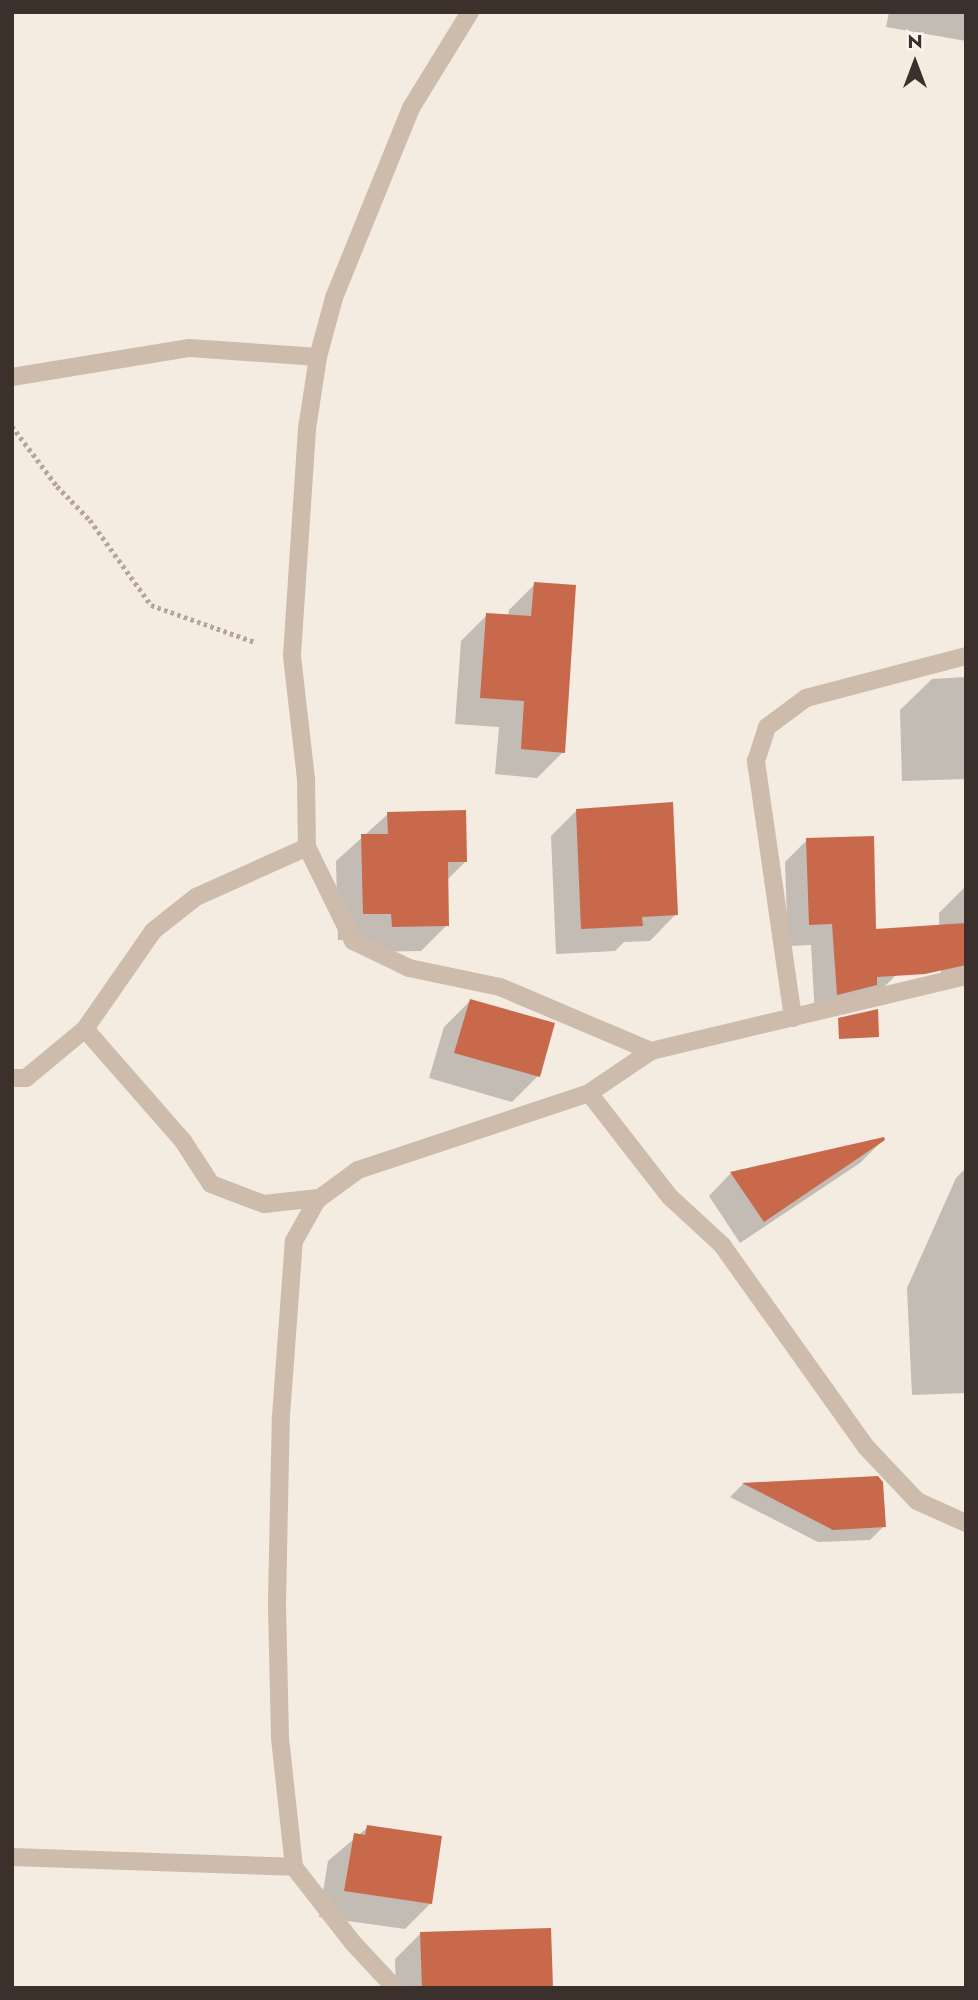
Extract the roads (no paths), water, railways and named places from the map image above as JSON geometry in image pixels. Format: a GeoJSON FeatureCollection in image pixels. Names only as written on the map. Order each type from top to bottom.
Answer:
{"type":"FeatureCollection","features":[{"type":"Feature","properties":{"kind":"street"},"geometry":{"type":"LineString","coordinates":[[470,12],[411,108],[334,298],[318,357],[298,536],[292,656],[306,779],[307,847],[353,941],[409,968],[499,987],[651,1051]]}},
{"type":"Feature","properties":{"kind":"street"},"geometry":{"type":"LineString","coordinates":[[12,377],[190,348],[318,357]]}},
{"type":"Feature","properties":{"kind":"street"},"geometry":{"type":"LineString","coordinates":[[793,1018],[756,761],[767,727],[806,698],[966,656]]}},
{"type":"Feature","properties":{"kind":"street"},"geometry":{"type":"LineString","coordinates":[[12,1078],[26,1077],[85,1030],[119,974],[153,932],[196,897],[307,847]]}},
{"type":"Feature","properties":{"kind":"street"},"geometry":{"type":"LineString","coordinates":[[395,1988],[353,1943],[294,1867],[280,1738],[281,1416],[294,1241],[319,1198],[358,1170],[589,1093],[651,1051],[966,976]]}},
{"type":"Feature","properties":{"kind":"street"},"geometry":{"type":"LineString","coordinates":[[85,1030],[183,1141],[211,1184],[264,1204],[319,1198]]}},
{"type":"Feature","properties":{"kind":"street"},"geometry":{"type":"LineString","coordinates":[[589,1093],[670,1197],[722,1245],[866,1447],[917,1501],[966,1523]]}},
{"type":"Feature","properties":{"kind":"street"},"geometry":{"type":"LineString","coordinates":[[12,1857],[294,1867]]}}]}
